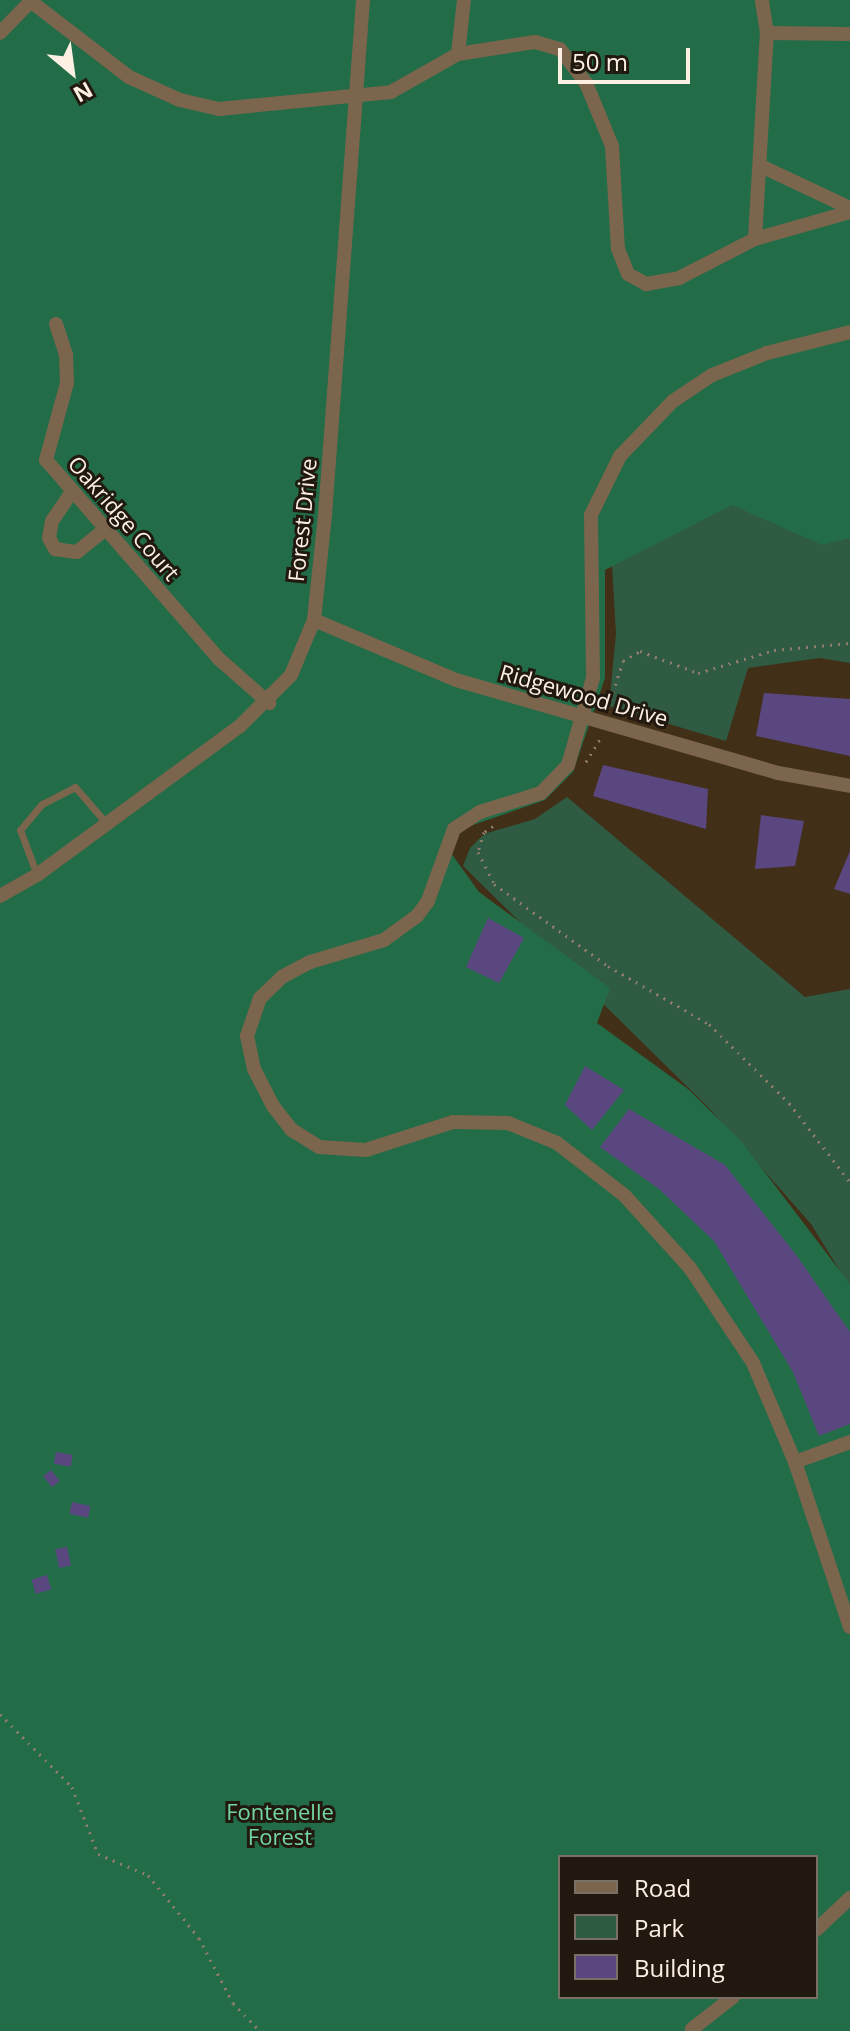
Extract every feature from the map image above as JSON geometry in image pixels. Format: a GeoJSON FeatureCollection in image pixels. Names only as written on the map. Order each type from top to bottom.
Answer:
{"type":"FeatureCollection","features":[{"type":"Feature","properties":{"kind":"street"},"geometry":{"type":"LineString","coordinates":[[0,33],[30,0],[129,77],[180,100],[219,109],[391,92],[458,54],[535,42],[560,49],[577,71],[612,146],[618,249],[628,274],[646,284],[679,278],[755,239],[850,210]]}},
{"type":"Feature","properties":{"kind":"street","name":"Forest Drive"},"geometry":{"type":"LineString","coordinates":[[0,896],[37,875],[269,703],[291,675],[314,620],[338,390],[341,268],[363,0]]}},
{"type":"Feature","properties":{"kind":"street"},"geometry":{"type":"LineString","coordinates":[[458,54],[464,0]]}},
{"type":"Feature","properties":{"kind":"street"},"geometry":{"type":"LineString","coordinates":[[755,239],[763,167],[767,33],[762,0]]}},
{"type":"Feature","properties":{"kind":"street"},"geometry":{"type":"LineString","coordinates":[[767,33],[850,34]]}},
{"type":"Feature","properties":{"kind":"street"},"geometry":{"type":"LineString","coordinates":[[763,167],[850,210]]}},
{"type":"Feature","properties":{"kind":"street","name":"Oakridge Court"},"geometry":{"type":"LineString","coordinates":[[56,324],[66,354],[67,383],[46,460],[103,531],[219,659],[269,703]]}},
{"type":"Feature","properties":{"kind":"street"},"geometry":{"type":"LineString","coordinates":[[850,332],[767,353],[712,375],[656,417],[605,478],[591,515],[596,637],[584,719],[568,765],[556,781],[523,802],[480,812],[454,829],[428,901],[409,923],[384,940],[296,968],[270,987],[248,1023],[247,1051],[283,1119],[319,1147],[366,1150],[453,1122],[481,1120],[532,1130],[588,1164],[666,1238],[714,1300],[753,1363],[795,1462],[850,1627]]}},
{"type":"Feature","properties":{"kind":"street"},"geometry":{"type":"LineString","coordinates":[[71,493],[52,521],[49,538],[55,549],[77,552],[103,531]]}},
{"type":"Feature","properties":{"kind":"street","name":"Ridgewood Drive"},"geometry":{"type":"LineString","coordinates":[[314,620],[456,680],[778,773],[850,786]]}},
{"type":"Feature","properties":{"kind":"street"},"geometry":{"type":"LineString","coordinates":[[795,1462],[850,1442]]}},
{"type":"Feature","properties":{"kind":"street"},"geometry":{"type":"LineString","coordinates":[[818,1928],[850,1898]]}},
{"type":"Feature","properties":{"kind":"street"},"geometry":{"type":"LineString","coordinates":[[692,2029],[730,1999]]}},
{"type":"Feature","properties":{"kind":"lane"},"geometry":{"type":"LineString","coordinates":[[37,875],[20,830],[42,804],[75,787],[107,824]]}},
{"type":"Feature","properties":{"kind":"path"},"geometry":{"type":"LineString","coordinates":[[604,725],[620,670],[634,652],[648,652],[698,673],[774,650],[850,643]]}},
{"type":"Feature","properties":{"kind":"path"},"geometry":{"type":"LineString","coordinates":[[484,832],[480,864],[494,884],[608,966],[709,1024],[789,1103],[850,1182]]}},
{"type":"Feature","properties":{"kind":"path"},"geometry":{"type":"LineString","coordinates":[[0,1714],[72,1787],[98,1854],[148,1875],[199,1938],[233,2003],[260,2031]]}},
{"type":"Feature","properties":{"kind":"green space","name":"Fontenelle Forest"},"geometry":{"type":"Polygon","coordinates":[[[0,0],[850,0],[850,538],[822,545],[732,505],[605,570],[605,678],[573,772],[545,800],[470,826],[458,835],[451,853],[479,892],[610,988],[597,1023],[688,1089],[741,1141],[850,1284],[850,2031],[0,2031],[0,0]]]}},
{"type":"Feature","properties":{"kind":"green space"},"geometry":{"type":"Polygon","coordinates":[[[850,461],[850,663],[820,658],[748,668],[726,741],[609,706],[616,634],[612,564],[780,473],[850,461]]]}},
{"type":"Feature","properties":{"kind":"green space"},"geometry":{"type":"Polygon","coordinates":[[[567,797],[805,997],[850,989],[850,1287],[811,1224],[709,1108],[463,866],[470,848],[484,834],[535,819],[567,797]]]}},
{"type":"Feature","properties":{"kind":"building"},"geometry":{"type":"Polygon","coordinates":[[[764,693],[850,699],[850,756],[756,736],[764,693]]]}},
{"type":"Feature","properties":{"kind":"building"},"geometry":{"type":"Polygon","coordinates":[[[603,765],[708,789],[706,829],[593,796],[603,765]]]}},
{"type":"Feature","properties":{"kind":"building"},"geometry":{"type":"Polygon","coordinates":[[[761,815],[804,821],[795,866],[755,869],[761,815]]]}},
{"type":"Feature","properties":{"kind":"building"},"geometry":{"type":"Polygon","coordinates":[[[850,851],[850,894],[834,889],[850,851]]]}},
{"type":"Feature","properties":{"kind":"building"},"geometry":{"type":"Polygon","coordinates":[[[488,918],[524,938],[499,983],[466,967],[488,918]]]}},
{"type":"Feature","properties":{"kind":"building"},"geometry":{"type":"Polygon","coordinates":[[[585,1066],[624,1090],[592,1130],[565,1105],[585,1066]]]}},
{"type":"Feature","properties":{"kind":"building"},"geometry":{"type":"Polygon","coordinates":[[[629,1109],[725,1165],[797,1256],[850,1332],[850,1424],[819,1436],[793,1372],[714,1241],[659,1189],[600,1147],[629,1109]]]}},
{"type":"Feature","properties":{"kind":"building"},"geometry":{"type":"Polygon","coordinates":[[[56,1452],[73,1455],[71,1467],[54,1464],[56,1452]]]}},
{"type":"Feature","properties":{"kind":"building"},"geometry":{"type":"Polygon","coordinates":[[[51,1470],[60,1481],[52,1487],[43,1476],[51,1470]]]}},
{"type":"Feature","properties":{"kind":"building"},"geometry":{"type":"Polygon","coordinates":[[[72,1502],[91,1506],[88,1518],[70,1514],[72,1502]]]}},
{"type":"Feature","properties":{"kind":"building"},"geometry":{"type":"Polygon","coordinates":[[[67,1547],[71,1566],[59,1568],[55,1549],[67,1547]]]}},
{"type":"Feature","properties":{"kind":"building"},"geometry":{"type":"Polygon","coordinates":[[[47,1575],[51,1589],[36,1594],[32,1579],[47,1575]]]}}]}
